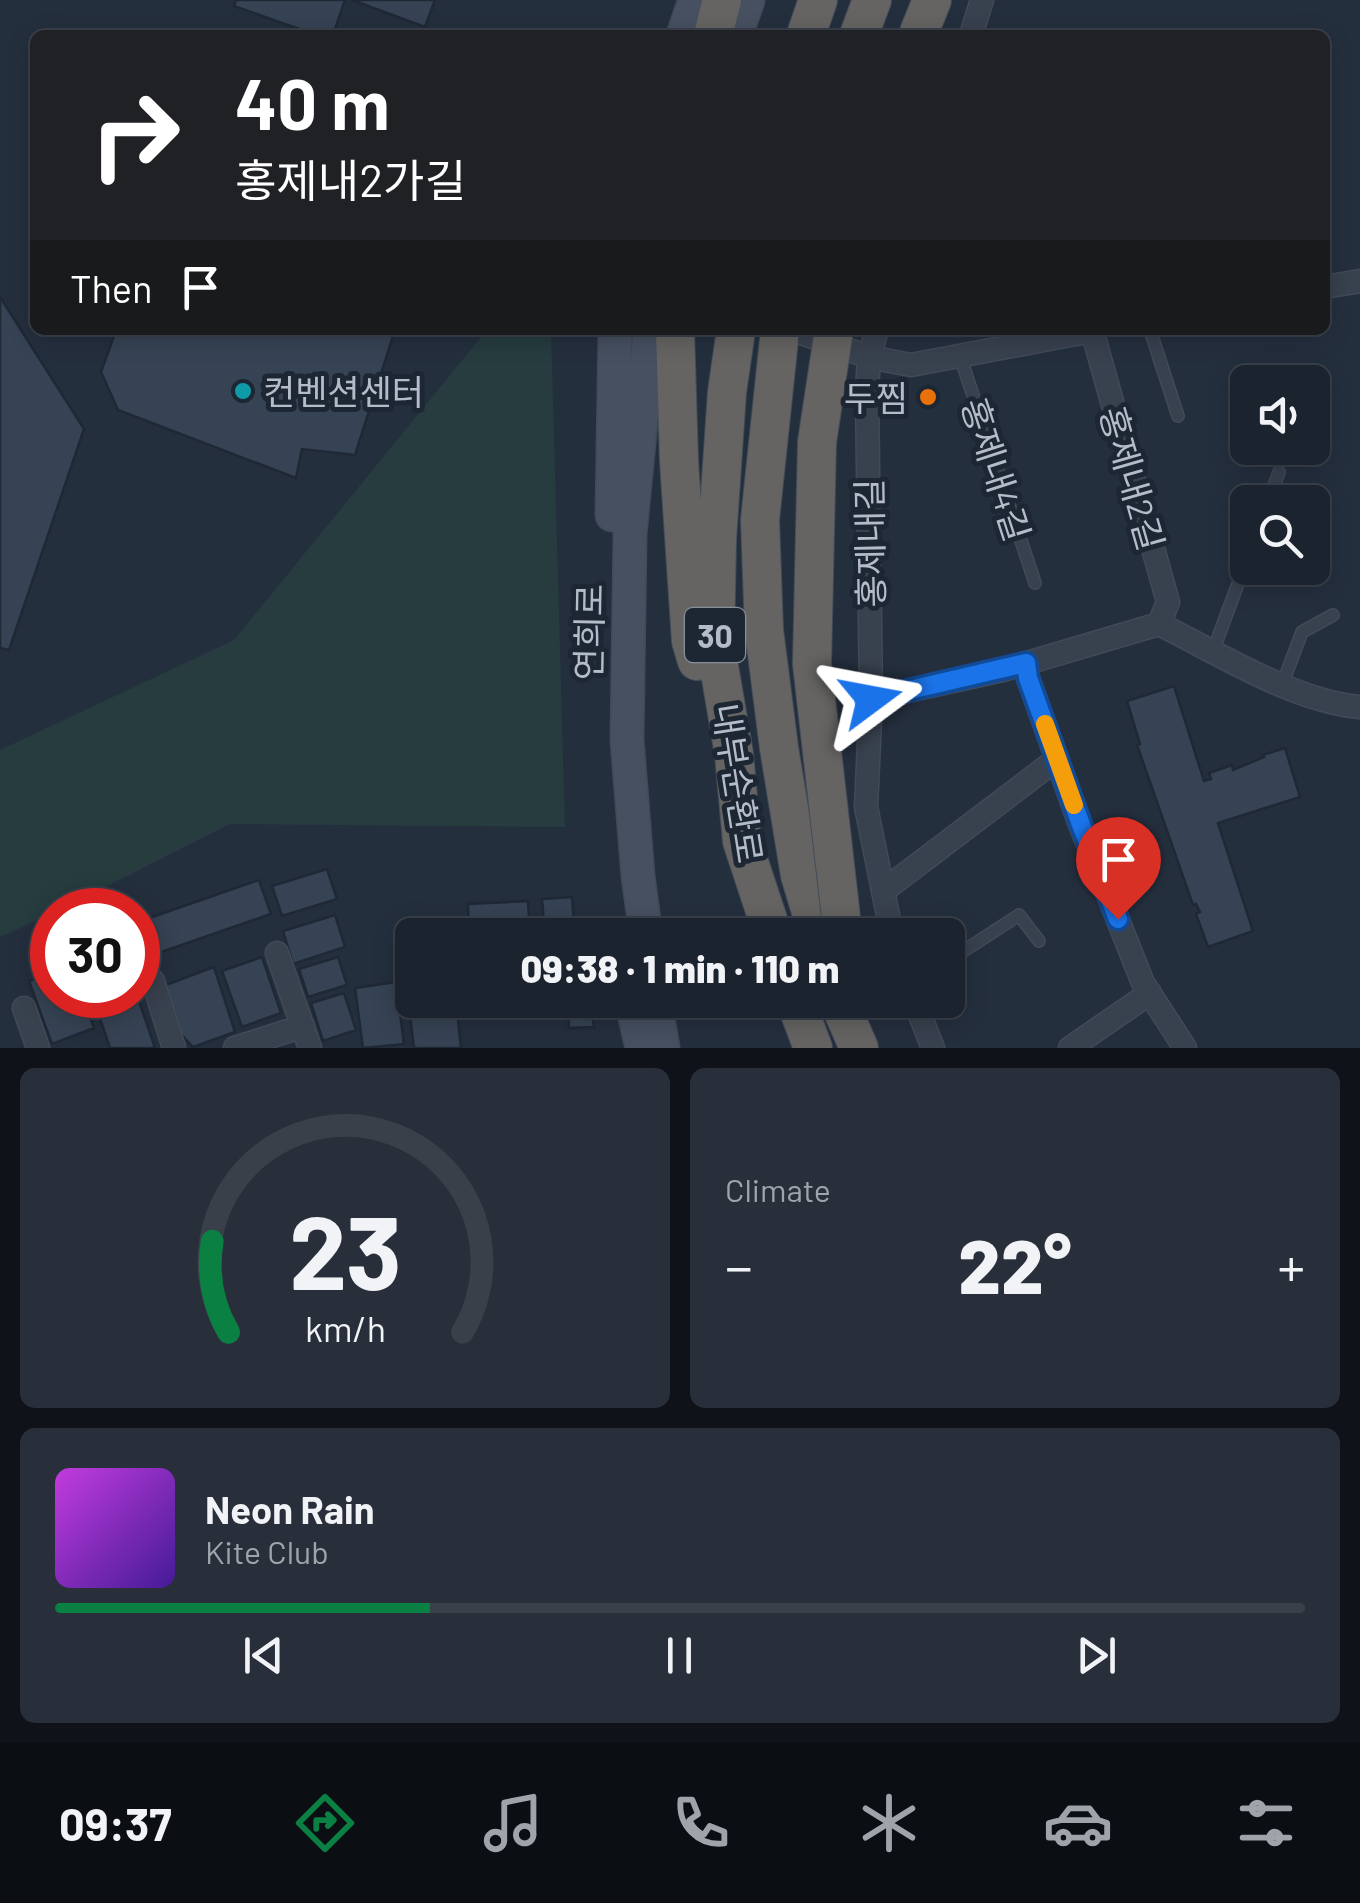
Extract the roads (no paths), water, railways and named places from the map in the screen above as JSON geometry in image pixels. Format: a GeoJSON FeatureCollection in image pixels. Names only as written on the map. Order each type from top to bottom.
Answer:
{"type":"FeatureCollection","features":[{"type":"Feature","properties":{"kind":"highway"},"geometry":{"type":"LineString","coordinates":[[714,30],[722,0]]}},
{"type":"Feature","properties":{"kind":"highway"},"geometry":{"type":"LineString","coordinates":[[808,30],[818,0]]}},
{"type":"Feature","properties":{"kind":"highway"},"geometry":{"type":"LineString","coordinates":[[862,30],[872,0]]}},
{"type":"Feature","properties":{"kind":"highway"},"geometry":{"type":"LineString","coordinates":[[920,30],[932,0]]}},
{"type":"Feature","properties":{"kind":"highway"},"geometry":{"type":"LineString","coordinates":[[674,335],[692,641],[742,841]]}},
{"type":"Feature","properties":{"kind":"highway","name":"내부순환로"},"geometry":{"type":"LineString","coordinates":[[735,335],[727,392],[717,539],[715,642],[734,754],[742,841],[768,918]]}},
{"type":"Feature","properties":{"kind":"highway","name":"내부순환로"},"geometry":{"type":"LineString","coordinates":[[779,335],[760,520],[764,630],[797,856],[813,918]]}},
{"type":"Feature","properties":{"kind":"highway"},"geometry":{"type":"LineString","coordinates":[[833,335],[817,442],[812,664],[842,918]]}},
{"type":"Feature","properties":{"kind":"highway"},"geometry":{"type":"LineString","coordinates":[[802,1018],[813,1048]]}},
{"type":"Feature","properties":{"kind":"highway"},"geometry":{"type":"LineString","coordinates":[[846,1018],[857,1045]]}},
{"type":"Feature","properties":{"kind":"highway"},"geometry":{"type":"LineString","coordinates":[[853,1018],[857,1045]]}},
{"type":"Feature","properties":{"kind":"main road"},"geometry":{"type":"LineString","coordinates":[[685,30],[695,0]]}},
{"type":"Feature","properties":{"kind":"main road"},"geometry":{"type":"LineString","coordinates":[[738,30],[748,0]]}},
{"type":"Feature","properties":{"kind":"main road","name":"연희로"},"geometry":{"type":"LineString","coordinates":[[615,335],[608,787],[622,918]]}},
{"type":"Feature","properties":{"kind":"main road","name":"연희로"},"geometry":{"type":"LineString","coordinates":[[644,918],[626,740],[630,534],[650,335]]}},
{"type":"Feature","properties":{"kind":"main road"},"geometry":{"type":"LineString","coordinates":[[635,1018],[642,1048]]}},
{"type":"Feature","properties":{"kind":"main road"},"geometry":{"type":"LineString","coordinates":[[658,1018],[662,1048]]}},
{"type":"Feature","properties":{"kind":"street"},"geometry":{"type":"LineString","coordinates":[[973,30],[982,0]]}},
{"type":"Feature","properties":{"kind":"street"},"geometry":{"type":"LineString","coordinates":[[1330,286],[1360,281]]}},
{"type":"Feature","properties":{"kind":"street","name":"홍제내4길"},"geometry":{"type":"LineString","coordinates":[[807,335],[869,358],[910,365],[1027,337]]}},
{"type":"Feature","properties":{"kind":"street","name":"홍제내길"},"geometry":{"type":"LineString","coordinates":[[876,335],[869,358],[871,699],[866,807],[889,918]]}},
{"type":"Feature","properties":{"kind":"street","name":"홍제내2길"},"geometry":{"type":"LineString","coordinates":[[1095,335],[1168,602],[1159,624]]}},
{"type":"Feature","properties":{"kind":"street"},"geometry":{"type":"LineString","coordinates":[[871,699],[1026,663],[1159,624],[1282,686],[1334,705],[1360,707]]}},
{"type":"Feature","properties":{"kind":"street"},"geometry":{"type":"LineString","coordinates":[[1026,663],[1057,760],[1143,984],[1185,1048]]}},
{"type":"Feature","properties":{"kind":"street"},"geometry":{"type":"LineString","coordinates":[[883,891],[1057,760]]}},
{"type":"Feature","properties":{"kind":"street"},"geometry":{"type":"LineString","coordinates":[[235,1048],[307,1037],[277,953]]}},
{"type":"Feature","properties":{"kind":"street"},"geometry":{"type":"LineString","coordinates":[[1070,1048],[1150,994]]}},
{"type":"Feature","properties":{"kind":"street"},"geometry":{"type":"LineString","coordinates":[[160,1003],[174,1048]]}},
{"type":"Feature","properties":{"kind":"street"},"geometry":{"type":"LineString","coordinates":[[24,1008],[38,1048]]}},
{"type":"Feature","properties":{"kind":"street"},"geometry":{"type":"LineString","coordinates":[[921,1018],[933,1048]]}},
{"type":"Feature","properties":{"kind":"lane"},"geometry":{"type":"LineString","coordinates":[[1152,335],[1178,416]]}},
{"type":"Feature","properties":{"kind":"lane","name":"홍제내4길"},"geometry":{"type":"LineString","coordinates":[[960,356],[1034,583]]}},
{"type":"Feature","properties":{"kind":"lane"},"geometry":{"type":"LineString","coordinates":[[1274,485],[1279,472]]}},
{"type":"Feature","properties":{"kind":"lane"},"geometry":{"type":"LineString","coordinates":[[1213,651],[1238,585]]}},
{"type":"Feature","properties":{"kind":"lane"},"geometry":{"type":"LineString","coordinates":[[1282,686],[1302,632],[1334,615]]}},
{"type":"Feature","properties":{"kind":"lane"},"geometry":{"type":"LineString","coordinates":[[965,951],[1019,914],[1039,941]]}},
{"type":"Feature","properties":{"kind":"place","name":"컨벤션센터"},"geometry":{"type":"Point","coordinates":[243,391]}},
{"type":"Feature","properties":{"kind":"place","name":"두찜"},"geometry":{"type":"Point","coordinates":[928,397]}}]}
